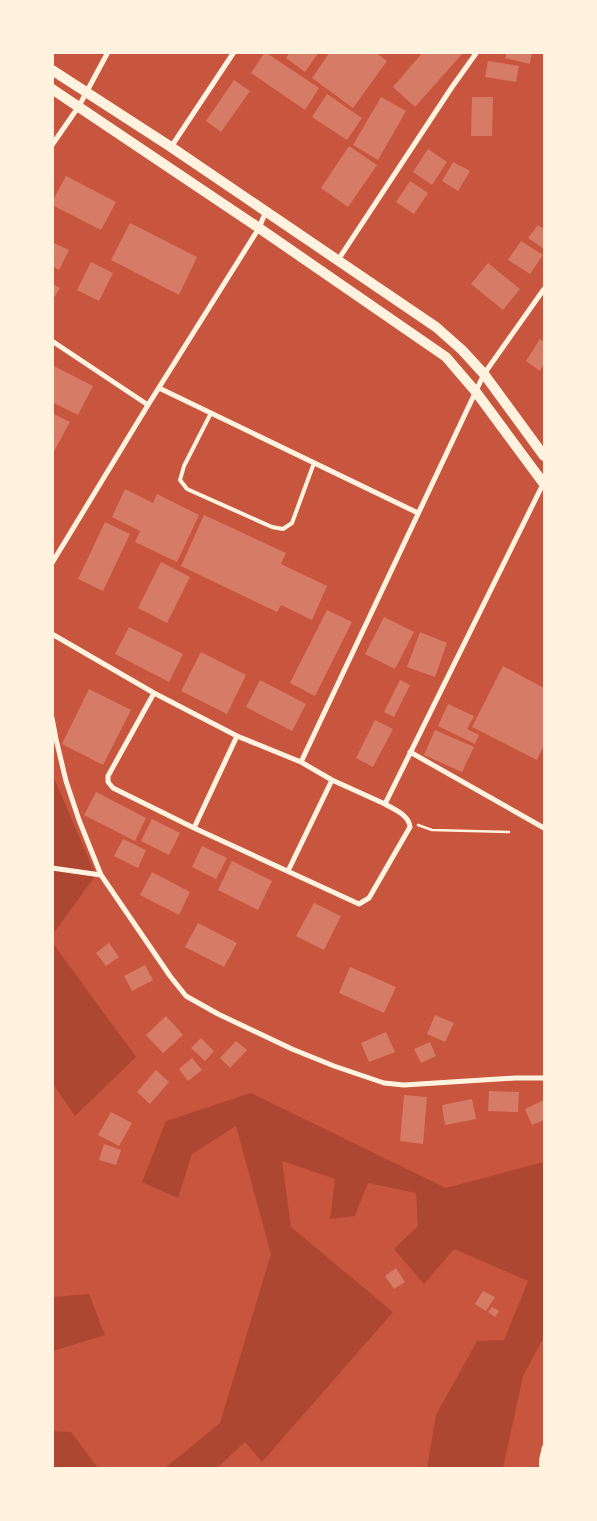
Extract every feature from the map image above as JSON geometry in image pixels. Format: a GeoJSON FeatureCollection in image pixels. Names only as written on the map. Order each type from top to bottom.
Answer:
{"type":"FeatureCollection","features":[{"type":"Feature","properties":{"kind":"main road"},"geometry":{"type":"LineString","coordinates":[[52,70],[171,147],[436,327],[462,350],[484,374],[544,456]]}},
{"type":"Feature","properties":{"kind":"main road"},"geometry":{"type":"LineString","coordinates":[[52,89],[259,228],[446,358],[476,392],[544,482]]}},
{"type":"Feature","properties":{"kind":"street"},"geometry":{"type":"LineString","coordinates":[[52,146],[55,137],[79,106],[108,52]]}},
{"type":"Feature","properties":{"kind":"street"},"geometry":{"type":"LineString","coordinates":[[171,147],[234,52]]}},
{"type":"Feature","properties":{"kind":"street"},"geometry":{"type":"LineString","coordinates":[[338,260],[477,52]]}},
{"type":"Feature","properties":{"kind":"street"},"geometry":{"type":"LineString","coordinates":[[52,563],[259,228],[266,211]]}},
{"type":"Feature","properties":{"kind":"street"},"geometry":{"type":"LineString","coordinates":[[301,762],[484,374],[544,289]]}},
{"type":"Feature","properties":{"kind":"street"},"geometry":{"type":"LineString","coordinates":[[52,341],[148,405]]}},
{"type":"Feature","properties":{"kind":"street"},"geometry":{"type":"LineString","coordinates":[[159,388],[418,513]]}},
{"type":"Feature","properties":{"kind":"street"},"geometry":{"type":"LineString","coordinates":[[385,804],[544,482]]}},
{"type":"Feature","properties":{"kind":"street"},"geometry":{"type":"LineString","coordinates":[[52,634],[154,693],[237,736],[301,762],[332,780],[385,804],[406,817],[410,827],[369,898],[359,904],[194,828],[113,788],[108,782],[108,776],[154,693]]}},
{"type":"Feature","properties":{"kind":"street"},"geometry":{"type":"LineString","coordinates":[[52,718],[66,781],[101,875],[186,996],[218,1014],[292,1049],[384,1083],[404,1085],[544,1078]]}},
{"type":"Feature","properties":{"kind":"street"},"geometry":{"type":"LineString","coordinates":[[194,828],[237,736]]}},
{"type":"Feature","properties":{"kind":"street"},"geometry":{"type":"LineString","coordinates":[[410,752],[544,828]]}},
{"type":"Feature","properties":{"kind":"street"},"geometry":{"type":"LineString","coordinates":[[288,871],[332,780]]}},
{"type":"Feature","properties":{"kind":"street"},"geometry":{"type":"LineString","coordinates":[[52,868],[101,875]]}},
{"type":"Feature","properties":{"kind":"lane"},"geometry":{"type":"LineString","coordinates":[[211,413],[184,466],[180,480],[187,488],[272,527],[283,529],[292,523],[314,463]]}},
{"type":"Feature","properties":{"kind":"lane"},"geometry":{"type":"LineString","coordinates":[[541,1468],[540,1460],[544,1448]]}},
{"type":"Feature","properties":{"kind":"path"},"geometry":{"type":"LineString","coordinates":[[409,822],[432,830],[509,832]]}},
{"type":"Feature","properties":{"kind":"shaded area"},"geometry":{"type":"Polygon","coordinates":[[[52,770],[96,875],[53,934],[52,770]]]}},
{"type":"Feature","properties":{"kind":"shaded area"},"geometry":{"type":"Polygon","coordinates":[[[52,942],[136,1057],[75,1116],[53,1084],[52,942]]]}},
{"type":"Feature","properties":{"kind":"shaded area"},"geometry":{"type":"Polygon","coordinates":[[[251,1093],[446,1188],[544,1162],[544,1337],[523,1376],[503,1468],[427,1468],[436,1415],[477,1341],[504,1340],[528,1281],[454,1249],[424,1284],[394,1249],[418,1226],[416,1193],[368,1183],[355,1216],[330,1219],[335,1179],[282,1161],[291,1227],[393,1312],[262,1462],[245,1442],[217,1468],[165,1468],[220,1423],[271,1254],[236,1126],[192,1154],[178,1198],[142,1182],[166,1121],[251,1093]]]}},
{"type":"Feature","properties":{"kind":"shaded area"},"geometry":{"type":"Polygon","coordinates":[[[89,1294],[105,1335],[53,1351],[53,1297],[89,1294]]]}},
{"type":"Feature","properties":{"kind":"shaded area"},"geometry":{"type":"Polygon","coordinates":[[[52,1431],[71,1432],[98,1468],[53,1468],[52,1431]]]}},
{"type":"Feature","properties":{"kind":"building"},"geometry":{"type":"Polygon","coordinates":[[[265,52],[319,88],[305,110],[251,73],[265,52]]]}},
{"type":"Feature","properties":{"kind":"building"},"geometry":{"type":"Polygon","coordinates":[[[290,52],[319,52],[305,72],[286,58],[290,52]]]}},
{"type":"Feature","properties":{"kind":"building"},"geometry":{"type":"Polygon","coordinates":[[[330,52],[375,52],[387,61],[353,108],[312,78],[330,52]]]}},
{"type":"Feature","properties":{"kind":"building"},"geometry":{"type":"Polygon","coordinates":[[[423,52],[460,52],[462,54],[415,107],[393,87],[423,52]]]}},
{"type":"Feature","properties":{"kind":"building"},"geometry":{"type":"Polygon","coordinates":[[[507,52],[532,52],[530,64],[505,58],[507,52]]]}},
{"type":"Feature","properties":{"kind":"building"},"geometry":{"type":"Polygon","coordinates":[[[488,61],[519,66],[516,82],[485,77],[488,61]]]}},
{"type":"Feature","properties":{"kind":"building"},"geometry":{"type":"Polygon","coordinates":[[[234,80],[250,91],[221,132],[206,121],[234,80]]]}},
{"type":"Feature","properties":{"kind":"building"},"geometry":{"type":"Polygon","coordinates":[[[327,94],[362,118],[347,140],[312,117],[327,94]]]}},
{"type":"Feature","properties":{"kind":"building"},"geometry":{"type":"Polygon","coordinates":[[[381,97],[406,111],[378,160],[353,145],[381,97]]]}},
{"type":"Feature","properties":{"kind":"building"},"geometry":{"type":"Polygon","coordinates":[[[472,97],[493,97],[492,136],[471,136],[472,97]]]}},
{"type":"Feature","properties":{"kind":"building"},"geometry":{"type":"Polygon","coordinates":[[[349,146],[377,165],[348,207],[321,188],[349,146]]]}},
{"type":"Feature","properties":{"kind":"building"},"geometry":{"type":"Polygon","coordinates":[[[428,149],[447,162],[432,185],[413,172],[428,149]]]}},
{"type":"Feature","properties":{"kind":"building"},"geometry":{"type":"Polygon","coordinates":[[[453,162],[470,171],[458,191],[442,181],[453,162]]]}},
{"type":"Feature","properties":{"kind":"building"},"geometry":{"type":"Polygon","coordinates":[[[66,176],[116,202],[101,230],[52,205],[66,176]]]}},
{"type":"Feature","properties":{"kind":"building"},"geometry":{"type":"Polygon","coordinates":[[[410,181],[428,193],[414,214],[396,202],[410,181]]]}},
{"type":"Feature","properties":{"kind":"building"},"geometry":{"type":"Polygon","coordinates":[[[130,223],[197,257],[179,295],[111,260],[130,223]]]}},
{"type":"Feature","properties":{"kind":"building"},"geometry":{"type":"Polygon","coordinates":[[[538,225],[544,229],[544,249],[528,238],[538,225]]]}},
{"type":"Feature","properties":{"kind":"building"},"geometry":{"type":"Polygon","coordinates":[[[521,241],[543,255],[530,274],[508,260],[521,241]]]}},
{"type":"Feature","properties":{"kind":"building"},"geometry":{"type":"Polygon","coordinates":[[[52,242],[69,250],[59,270],[52,266],[52,242]]]}},
{"type":"Feature","properties":{"kind":"building"},"geometry":{"type":"Polygon","coordinates":[[[91,262],[113,273],[99,301],[77,290],[91,262]]]}},
{"type":"Feature","properties":{"kind":"building"},"geometry":{"type":"Polygon","coordinates":[[[488,263],[520,289],[503,310],[471,284],[488,263]]]}},
{"type":"Feature","properties":{"kind":"building"},"geometry":{"type":"Polygon","coordinates":[[[52,284],[60,288],[52,301],[52,284]]]}},
{"type":"Feature","properties":{"kind":"building"},"geometry":{"type":"Polygon","coordinates":[[[540,339],[544,342],[544,363],[540,371],[526,361],[540,339]]]}},
{"type":"Feature","properties":{"kind":"building"},"geometry":{"type":"Polygon","coordinates":[[[52,365],[93,386],[78,415],[52,402],[52,365]]]}},
{"type":"Feature","properties":{"kind":"building"},"geometry":{"type":"Polygon","coordinates":[[[52,413],[70,422],[52,455],[52,413]]]}},
{"type":"Feature","properties":{"kind":"building"},"geometry":{"type":"Polygon","coordinates":[[[125,489],[153,503],[157,494],[199,515],[177,562],[135,542],[140,531],[112,517],[125,489]]]}},
{"type":"Feature","properties":{"kind":"building"},"geometry":{"type":"Polygon","coordinates":[[[204,515],[286,553],[281,564],[327,586],[312,620],[281,605],[277,612],[181,566],[204,515]]]}},
{"type":"Feature","properties":{"kind":"building"},"geometry":{"type":"Polygon","coordinates":[[[105,522],[130,534],[103,591],[78,579],[105,522]]]}},
{"type":"Feature","properties":{"kind":"building"},"geometry":{"type":"Polygon","coordinates":[[[161,562],[190,577],[167,623],[138,608],[161,562]]]}},
{"type":"Feature","properties":{"kind":"building"},"geometry":{"type":"Polygon","coordinates":[[[327,610],[352,622],[315,696],[290,683],[327,610]]]}},
{"type":"Feature","properties":{"kind":"building"},"geometry":{"type":"Polygon","coordinates":[[[384,617],[414,632],[395,669],[365,654],[384,617]]]}},
{"type":"Feature","properties":{"kind":"building"},"geometry":{"type":"Polygon","coordinates":[[[129,627],[183,654],[169,682],[115,654],[129,627]]]}},
{"type":"Feature","properties":{"kind":"building"},"geometry":{"type":"Polygon","coordinates":[[[420,632],[447,643],[435,677],[407,667],[420,632]]]}},
{"type":"Feature","properties":{"kind":"building"},"geometry":{"type":"Polygon","coordinates":[[[201,652],[246,675],[227,714],[181,691],[201,652]]]}},
{"type":"Feature","properties":{"kind":"building"},"geometry":{"type":"Polygon","coordinates":[[[503,666],[544,688],[544,745],[537,760],[472,727],[503,666]]]}},
{"type":"Feature","properties":{"kind":"building"},"geometry":{"type":"Polygon","coordinates":[[[260,680],[306,704],[292,731],[246,707],[260,680]]]}},
{"type":"Feature","properties":{"kind":"building"},"geometry":{"type":"Polygon","coordinates":[[[400,680],[410,685],[394,717],[384,712],[400,680]]]}},
{"type":"Feature","properties":{"kind":"building"},"geometry":{"type":"Polygon","coordinates":[[[89,689],[131,710],[103,765],[62,744],[89,689]]]}},
{"type":"Feature","properties":{"kind":"building"},"geometry":{"type":"Polygon","coordinates":[[[448,704],[474,716],[467,729],[479,735],[475,744],[438,726],[448,704]]]}},
{"type":"Feature","properties":{"kind":"building"},"geometry":{"type":"Polygon","coordinates":[[[375,720],[393,729],[373,767],[356,758],[375,720]]]}},
{"type":"Feature","properties":{"kind":"building"},"geometry":{"type":"Polygon","coordinates":[[[435,730],[474,747],[462,772],[424,755],[435,730]]]}},
{"type":"Feature","properties":{"kind":"building"},"geometry":{"type":"Polygon","coordinates":[[[96,792],[146,818],[135,841],[84,815],[96,792]]]}},
{"type":"Feature","properties":{"kind":"building"},"geometry":{"type":"Polygon","coordinates":[[[152,819],[180,833],[169,855],[141,841],[152,819]]]}},
{"type":"Feature","properties":{"kind":"building"},"geometry":{"type":"Polygon","coordinates":[[[123,839],[146,850],[138,868],[114,856],[123,839]]]}},
{"type":"Feature","properties":{"kind":"building"},"geometry":{"type":"Polygon","coordinates":[[[202,846],[227,858],[216,879],[192,867],[202,846]]]}},
{"type":"Feature","properties":{"kind":"building"},"geometry":{"type":"Polygon","coordinates":[[[232,861],[272,881],[258,910],[218,890],[232,861]]]}},
{"type":"Feature","properties":{"kind":"building"},"geometry":{"type":"Polygon","coordinates":[[[152,872],[190,892],[179,915],[140,895],[152,872]]]}},
{"type":"Feature","properties":{"kind":"building"},"geometry":{"type":"Polygon","coordinates":[[[314,903],[341,916],[324,950],[296,936],[314,903]]]}},
{"type":"Feature","properties":{"kind":"building"},"geometry":{"type":"Polygon","coordinates":[[[198,923],[237,943],[224,967],[185,947],[198,923]]]}},
{"type":"Feature","properties":{"kind":"building"},"geometry":{"type":"Polygon","coordinates":[[[109,943],[119,957],[106,966],[96,953],[109,943]]]}},
{"type":"Feature","properties":{"kind":"building"},"geometry":{"type":"Polygon","coordinates":[[[145,965],[153,980],[132,991],[124,976],[145,965]]]}},
{"type":"Feature","properties":{"kind":"building"},"geometry":{"type":"Polygon","coordinates":[[[350,967],[396,987],[384,1013],[339,993],[350,967]]]}},
{"type":"Feature","properties":{"kind":"building"},"geometry":{"type":"Polygon","coordinates":[[[435,1015],[454,1023],[445,1042],[427,1034],[435,1015]]]}},
{"type":"Feature","properties":{"kind":"building"},"geometry":{"type":"Polygon","coordinates":[[[166,1016],[183,1035],[163,1053],[146,1035],[166,1016]]]}},
{"type":"Feature","properties":{"kind":"building"},"geometry":{"type":"Polygon","coordinates":[[[386,1032],[395,1052],[369,1062],[361,1043],[386,1032]]]}},
{"type":"Feature","properties":{"kind":"building"},"geometry":{"type":"Polygon","coordinates":[[[201,1038],[214,1051],[205,1061],[191,1048],[201,1038]]]}},
{"type":"Feature","properties":{"kind":"building"},"geometry":{"type":"Polygon","coordinates":[[[236,1041],[247,1050],[230,1068],[220,1058],[236,1041]]]}},
{"type":"Feature","properties":{"kind":"building"},"geometry":{"type":"Polygon","coordinates":[[[430,1042],[436,1056],[421,1063],[414,1049],[430,1042]]]}},
{"type":"Feature","properties":{"kind":"building"},"geometry":{"type":"Polygon","coordinates":[[[192,1058],[202,1070],[188,1081],[179,1069],[192,1058]]]}},
{"type":"Feature","properties":{"kind":"building"},"geometry":{"type":"Polygon","coordinates":[[[156,1070],[169,1082],[150,1104],[137,1092],[156,1070]]]}},
{"type":"Feature","properties":{"kind":"building"},"geometry":{"type":"Polygon","coordinates":[[[489,1091],[519,1092],[518,1112],[488,1111],[489,1091]]]}},
{"type":"Feature","properties":{"kind":"building"},"geometry":{"type":"Polygon","coordinates":[[[404,1095],[427,1097],[423,1144],[400,1141],[404,1095]]]}},
{"type":"Feature","properties":{"kind":"building"},"geometry":{"type":"Polygon","coordinates":[[[472,1099],[476,1119],[445,1125],[442,1105],[472,1099]]]}},
{"type":"Feature","properties":{"kind":"building"},"geometry":{"type":"Polygon","coordinates":[[[544,1100],[544,1120],[532,1125],[525,1109],[544,1100]]]}},
{"type":"Feature","properties":{"kind":"building"},"geometry":{"type":"Polygon","coordinates":[[[111,1112],[132,1123],[119,1146],[98,1135],[111,1112]]]}},
{"type":"Feature","properties":{"kind":"building"},"geometry":{"type":"Polygon","coordinates":[[[104,1144],[121,1150],[116,1165],[99,1160],[104,1144]]]}},
{"type":"Feature","properties":{"kind":"building"},"geometry":{"type":"Polygon","coordinates":[[[396,1268],[405,1282],[394,1289],[385,1276],[396,1268]]]}},
{"type":"Feature","properties":{"kind":"building"},"geometry":{"type":"Polygon","coordinates":[[[483,1291],[495,1297],[486,1311],[475,1304],[483,1291]]]}},
{"type":"Feature","properties":{"kind":"building"},"geometry":{"type":"Polygon","coordinates":[[[492,1307],[499,1311],[495,1317],[488,1312],[492,1307]]]}}]}
